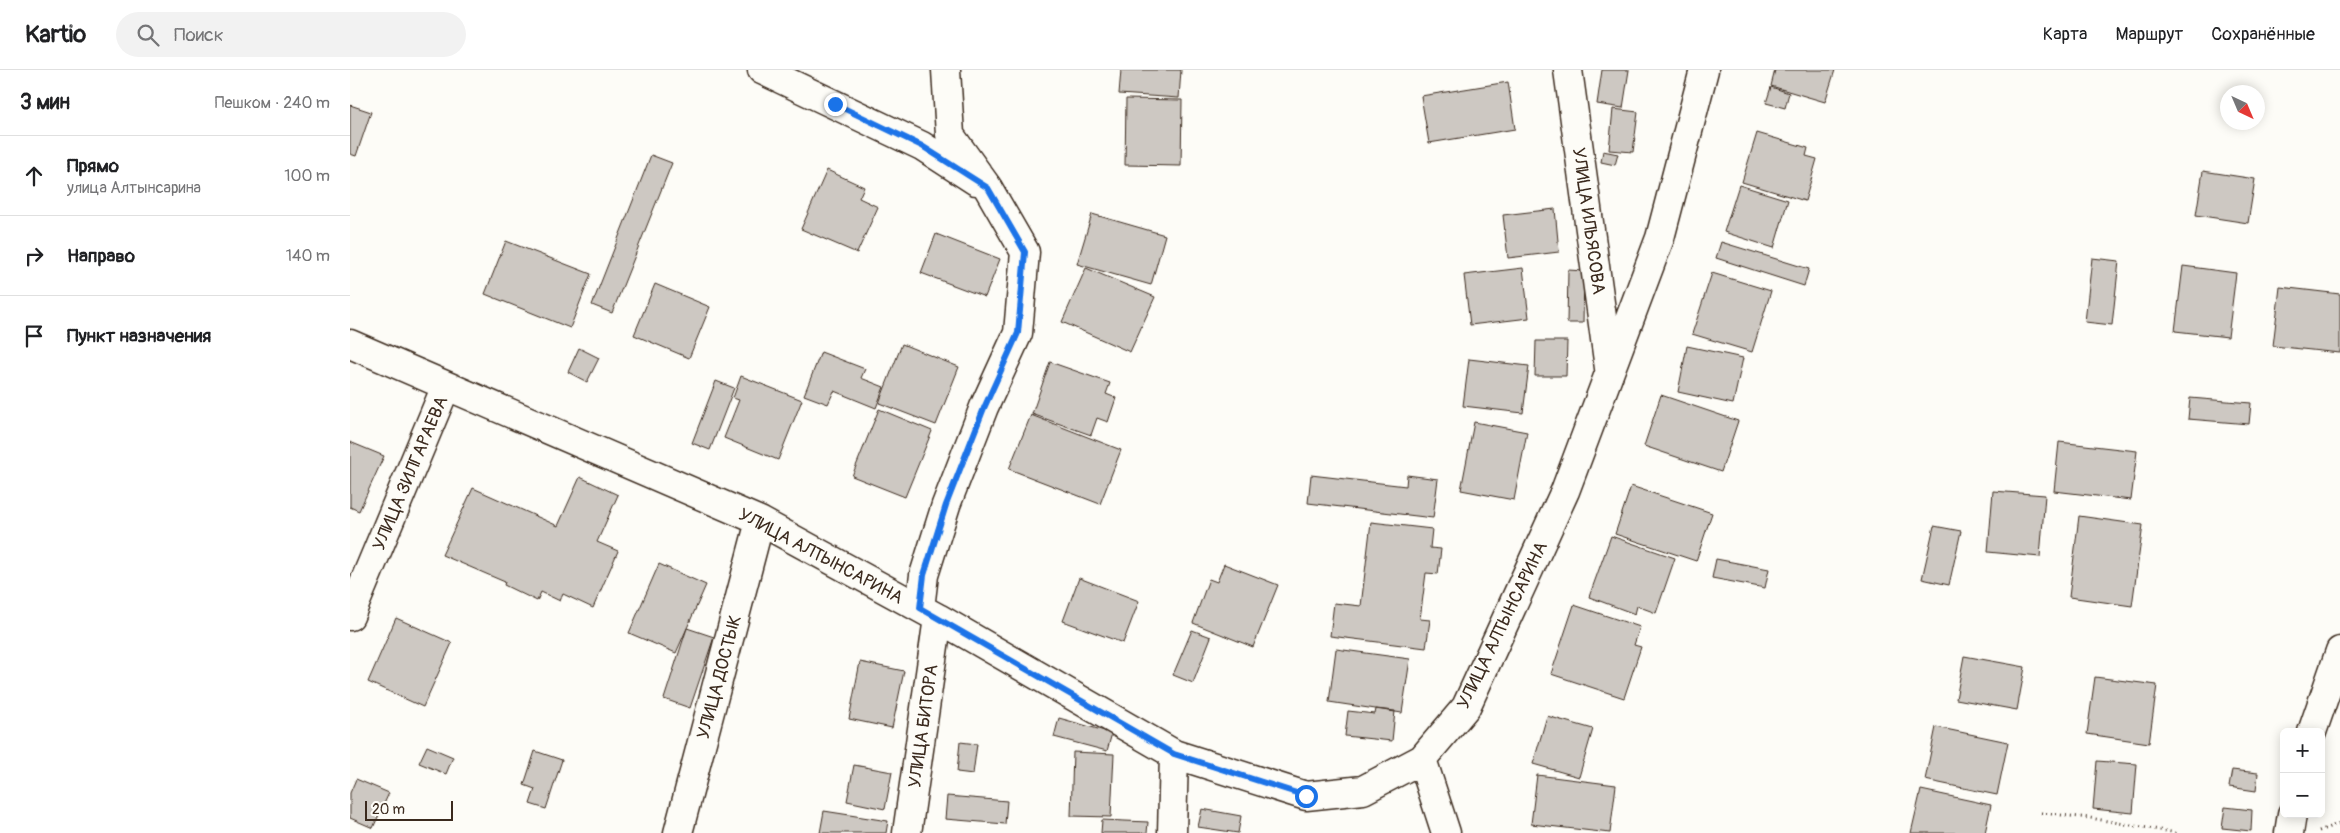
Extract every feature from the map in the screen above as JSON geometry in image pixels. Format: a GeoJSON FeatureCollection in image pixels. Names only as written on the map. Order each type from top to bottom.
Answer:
{"type":"FeatureCollection","features":[{"type":"Feature","properties":{"kind":"street"},"geometry":{"type":"LineString","coordinates":[[762,70],[922,146],[988,188]]}},
{"type":"Feature","properties":{"kind":"street","name":"УЛИЦА БИТОРА"},"geometry":{"type":"LineString","coordinates":[[907,833],[929,613],[924,575],[946,505],[984,408],[1018,333],[1025,252],[988,188],[950,135],[946,70]]}},
{"type":"Feature","properties":{"kind":"street","name":"УЛИЦА ИЛЬЯСОВА"},"geometry":{"type":"LineString","coordinates":[[1568,70],[1610,372]]}},
{"type":"Feature","properties":{"kind":"street","name":"УЛИЦА АЛТЫНСАРИНА"},"geometry":{"type":"LineString","coordinates":[[350,344],[760,521],[929,613],[1174,754],[1306,796],[1363,790],[1422,759],[1466,707],[1566,491],[1660,238],[1704,70]]}},
{"type":"Feature","properties":{"kind":"street","name":"УЛИЦА ЗИЛГАРАЕВА"},"geometry":{"type":"LineString","coordinates":[[350,616],[446,386]]}},
{"type":"Feature","properties":{"kind":"street","name":"УЛИЦА ДОСТЫК"},"geometry":{"type":"LineString","coordinates":[[678,833],[760,521]]}},
{"type":"Feature","properties":{"kind":"street"},"geometry":{"type":"LineString","coordinates":[[2313,728],[2340,651]]}},
{"type":"Feature","properties":{"kind":"street"},"geometry":{"type":"LineString","coordinates":[[1172,833],[1174,754]]}},
{"type":"Feature","properties":{"kind":"street"},"geometry":{"type":"LineString","coordinates":[[1422,759],[1446,833]]}},
{"type":"Feature","properties":{"kind":"street"},"geometry":{"type":"LineString","coordinates":[[2290,833],[2292,818]]}},
{"type":"Feature","properties":{"kind":"path"},"geometry":{"type":"LineString","coordinates":[[2041,812],[2090,818],[2177,833]]}},
{"type":"Feature","properties":{"kind":"path"},"geometry":{"type":"LineString","coordinates":[[2313,833],[2340,823]]}},
{"type":"Feature","properties":{"kind":"building"},"geometry":{"type":"Polygon","coordinates":[[[1121,70],[1181,70],[1179,98],[1119,94],[1121,70]]]}},
{"type":"Feature","properties":{"kind":"building"},"geometry":{"type":"Polygon","coordinates":[[[1602,70],[1629,70],[1623,108],[1597,104],[1602,70]]]}},
{"type":"Feature","properties":{"kind":"building"},"geometry":{"type":"Polygon","coordinates":[[[1775,70],[1835,70],[1825,102],[1771,86],[1775,70]]]}},
{"type":"Feature","properties":{"kind":"building"},"geometry":{"type":"Polygon","coordinates":[[[1508,82],[1515,129],[1429,143],[1421,96],[1508,82]]]}},
{"type":"Feature","properties":{"kind":"building"},"geometry":{"type":"Polygon","coordinates":[[[1771,87],[1789,93],[1785,108],[1766,103],[1771,87]]]}},
{"type":"Feature","properties":{"kind":"building"},"geometry":{"type":"Polygon","coordinates":[[[1126,99],[1182,100],[1181,166],[1125,165],[1126,99]]]}},
{"type":"Feature","properties":{"kind":"building"},"geometry":{"type":"Polygon","coordinates":[[[350,105],[371,112],[356,156],[350,154],[350,105]]]}},
{"type":"Feature","properties":{"kind":"building"},"geometry":{"type":"Polygon","coordinates":[[[1613,109],[1638,112],[1633,152],[1609,150],[1613,109]]]}},
{"type":"Feature","properties":{"kind":"building"},"geometry":{"type":"Polygon","coordinates":[[[1757,133],[1808,148],[1806,156],[1817,159],[1805,201],[1742,182],[1757,133]]]}},
{"type":"Feature","properties":{"kind":"building"},"geometry":{"type":"Polygon","coordinates":[[[1603,151],[1618,154],[1615,165],[1601,162],[1603,151]]]}},
{"type":"Feature","properties":{"kind":"building"},"geometry":{"type":"Polygon","coordinates":[[[651,155],[672,163],[612,313],[592,305],[651,155]]]}},
{"type":"Feature","properties":{"kind":"building"},"geometry":{"type":"Polygon","coordinates":[[[827,170],[864,187],[859,198],[878,207],[857,253],[801,229],[827,170]]]}},
{"type":"Feature","properties":{"kind":"building"},"geometry":{"type":"Polygon","coordinates":[[[2203,171],[2255,179],[2248,223],[2196,215],[2203,171]]]}},
{"type":"Feature","properties":{"kind":"building"},"geometry":{"type":"Polygon","coordinates":[[[1739,185],[1788,200],[1774,248],[1724,232],[1739,185]]]}},
{"type":"Feature","properties":{"kind":"building"},"geometry":{"type":"Polygon","coordinates":[[[1555,209],[1559,252],[1508,258],[1503,215],[1555,209]]]}},
{"type":"Feature","properties":{"kind":"building"},"geometry":{"type":"Polygon","coordinates":[[[1092,214],[1165,235],[1151,285],[1077,264],[1092,214]]]}},
{"type":"Feature","properties":{"kind":"building"},"geometry":{"type":"Polygon","coordinates":[[[936,234],[1000,259],[985,297],[921,273],[936,234]]]}},
{"type":"Feature","properties":{"kind":"building"},"geometry":{"type":"Polygon","coordinates":[[[506,241],[591,274],[570,328],[485,294],[506,241]]]}},
{"type":"Feature","properties":{"kind":"building"},"geometry":{"type":"Polygon","coordinates":[[[1721,242],[1809,269],[1804,286],[1716,258],[1721,242]]]}},
{"type":"Feature","properties":{"kind":"building"},"geometry":{"type":"Polygon","coordinates":[[[2092,258],[2119,261],[2112,325],[2085,322],[2092,258]]]}},
{"type":"Feature","properties":{"kind":"building"},"geometry":{"type":"Polygon","coordinates":[[[2183,266],[2236,273],[2228,337],[2175,331],[2183,266]]]}},
{"type":"Feature","properties":{"kind":"building"},"geometry":{"type":"Polygon","coordinates":[[[1086,268],[1155,297],[1130,352],[1062,322],[1086,268]]]}},
{"type":"Feature","properties":{"kind":"building"},"geometry":{"type":"Polygon","coordinates":[[[1523,268],[1529,318],[1470,325],[1464,275],[1523,268]]]}},
{"type":"Feature","properties":{"kind":"building"},"geometry":{"type":"Polygon","coordinates":[[[1568,270],[1584,271],[1583,323],[1567,323],[1568,270]]]}},
{"type":"Feature","properties":{"kind":"building"},"geometry":{"type":"Polygon","coordinates":[[[1712,273],[1771,291],[1752,352],[1692,334],[1712,273]]]}},
{"type":"Feature","properties":{"kind":"building"},"geometry":{"type":"Polygon","coordinates":[[[655,284],[710,307],[689,358],[634,335],[655,284]]]}},
{"type":"Feature","properties":{"kind":"building"},"geometry":{"type":"Polygon","coordinates":[[[2280,287],[2340,294],[2340,353],[2273,346],[2280,287]]]}},
{"type":"Feature","properties":{"kind":"building"},"geometry":{"type":"Polygon","coordinates":[[[1536,341],[1567,341],[1566,376],[1535,376],[1536,341]]]}},
{"type":"Feature","properties":{"kind":"building"},"geometry":{"type":"Polygon","coordinates":[[[902,344],[959,367],[936,425],[879,403],[902,344]]]}},
{"type":"Feature","properties":{"kind":"building"},"geometry":{"type":"Polygon","coordinates":[[[1687,346],[1743,358],[1733,404],[1678,392],[1687,346]]]}},
{"type":"Feature","properties":{"kind":"building"},"geometry":{"type":"Polygon","coordinates":[[[579,348],[599,358],[587,382],[568,372],[579,348]]]}},
{"type":"Feature","properties":{"kind":"building"},"geometry":{"type":"Polygon","coordinates":[[[821,352],[865,369],[861,378],[884,387],[876,408],[834,391],[828,404],[804,395],[821,352]]]}},
{"type":"Feature","properties":{"kind":"building"},"geometry":{"type":"Polygon","coordinates":[[[1469,359],[1529,366],[1523,413],[1463,406],[1469,359]]]}},
{"type":"Feature","properties":{"kind":"building"},"geometry":{"type":"Polygon","coordinates":[[[1050,362],[1110,383],[1106,394],[1116,398],[1108,422],[1097,418],[1091,435],[1032,414],[1050,362]]]}},
{"type":"Feature","properties":{"kind":"building"},"geometry":{"type":"Polygon","coordinates":[[[741,376],[802,400],[778,460],[724,438],[739,400],[733,398],[741,376]]]}},
{"type":"Feature","properties":{"kind":"building"},"geometry":{"type":"Polygon","coordinates":[[[716,381],[734,388],[710,450],[692,443],[716,381]]]}},
{"type":"Feature","properties":{"kind":"building"},"geometry":{"type":"Polygon","coordinates":[[[1661,395],[1738,421],[1721,472],[1644,446],[1661,395]]]}},
{"type":"Feature","properties":{"kind":"building"},"geometry":{"type":"Polygon","coordinates":[[[2190,398],[2251,403],[2249,424],[2188,419],[2190,398]]]}},
{"type":"Feature","properties":{"kind":"building"},"geometry":{"type":"Polygon","coordinates":[[[879,409],[932,431],[905,497],[852,476],[879,409]]]}},
{"type":"Feature","properties":{"kind":"building"},"geometry":{"type":"Polygon","coordinates":[[[1031,415],[1121,450],[1100,504],[1009,469],[1031,415]]]}},
{"type":"Feature","properties":{"kind":"building"},"geometry":{"type":"Polygon","coordinates":[[[1474,422],[1527,432],[1514,500],[1461,490],[1474,422]]]}},
{"type":"Feature","properties":{"kind":"building"},"geometry":{"type":"Polygon","coordinates":[[[350,442],[384,456],[359,511],[350,507],[350,442]]]}},
{"type":"Feature","properties":{"kind":"building"},"geometry":{"type":"Polygon","coordinates":[[[2059,442],[2137,451],[2131,500],[2054,491],[2059,442]]]}},
{"type":"Feature","properties":{"kind":"building"},"geometry":{"type":"Polygon","coordinates":[[[1311,475],[1406,486],[1407,475],[1438,479],[1433,518],[1308,503],[1311,475]]]}},
{"type":"Feature","properties":{"kind":"building"},"geometry":{"type":"Polygon","coordinates":[[[580,477],[618,495],[597,542],[618,551],[593,608],[563,594],[560,601],[541,592],[537,601],[504,585],[505,582],[442,555],[473,488],[558,526],[580,477]]]}},
{"type":"Feature","properties":{"kind":"building"},"geometry":{"type":"Polygon","coordinates":[[[1631,486],[1712,513],[1696,561],[1615,534],[1631,486]]]}},
{"type":"Feature","properties":{"kind":"building"},"geometry":{"type":"Polygon","coordinates":[[[1993,491],[2045,495],[2040,557],[1988,552],[1993,491]]]}},
{"type":"Feature","properties":{"kind":"building"},"geometry":{"type":"Polygon","coordinates":[[[2079,516],[2143,525],[2132,606],[2069,597],[2079,516]]]}},
{"type":"Feature","properties":{"kind":"building"},"geometry":{"type":"Polygon","coordinates":[[[1371,522],[1432,529],[1430,548],[1441,549],[1438,574],[1426,573],[1420,619],[1430,620],[1426,648],[1330,636],[1334,603],[1361,606],[1371,522]]]}},
{"type":"Feature","properties":{"kind":"building"},"geometry":{"type":"Polygon","coordinates":[[[1934,526],[1961,531],[1949,585],[1922,579],[1934,526]]]}},
{"type":"Feature","properties":{"kind":"building"},"geometry":{"type":"Polygon","coordinates":[[[1611,536],[1675,558],[1656,613],[1637,606],[1635,614],[1589,597],[1611,536]]]}},
{"type":"Feature","properties":{"kind":"building"},"geometry":{"type":"Polygon","coordinates":[[[1716,559],[1769,569],[1765,588],[1712,578],[1716,559]]]}},
{"type":"Feature","properties":{"kind":"building"},"geometry":{"type":"Polygon","coordinates":[[[659,564],[706,585],[676,653],[629,633],[659,564]]]}},
{"type":"Feature","properties":{"kind":"building"},"geometry":{"type":"Polygon","coordinates":[[[1224,564],[1278,585],[1253,647],[1193,623],[1209,579],[1217,582],[1224,564]]]}},
{"type":"Feature","properties":{"kind":"building"},"geometry":{"type":"Polygon","coordinates":[[[1079,578],[1139,601],[1123,643],[1063,621],[1079,578]]]}},
{"type":"Feature","properties":{"kind":"building"},"geometry":{"type":"Polygon","coordinates":[[[1574,605],[1640,627],[1634,645],[1641,647],[1624,698],[1551,674],[1574,605]]]}},
{"type":"Feature","properties":{"kind":"building"},"geometry":{"type":"Polygon","coordinates":[[[396,618],[452,643],[423,707],[368,682],[396,618]]]}},
{"type":"Feature","properties":{"kind":"building"},"geometry":{"type":"Polygon","coordinates":[[[687,628],[714,637],[690,708],[664,699],[687,628]]]}},
{"type":"Feature","properties":{"kind":"building"},"geometry":{"type":"Polygon","coordinates":[[[1192,630],[1211,637],[1193,683],[1173,675],[1192,630]]]}},
{"type":"Feature","properties":{"kind":"building"},"geometry":{"type":"Polygon","coordinates":[[[1336,649],[1410,659],[1402,713],[1329,702],[1336,649]]]}},
{"type":"Feature","properties":{"kind":"building"},"geometry":{"type":"Polygon","coordinates":[[[1964,656],[2025,667],[2017,710],[1956,699],[1964,656]]]}},
{"type":"Feature","properties":{"kind":"building"},"geometry":{"type":"Polygon","coordinates":[[[860,662],[904,671],[892,728],[849,719],[860,662]]]}},
{"type":"Feature","properties":{"kind":"building"},"geometry":{"type":"Polygon","coordinates":[[[2095,677],[2157,685],[2149,743],[2087,734],[2095,677]]]}},
{"type":"Feature","properties":{"kind":"building"},"geometry":{"type":"Polygon","coordinates":[[[1376,709],[1395,711],[1392,741],[1345,736],[1348,711],[1375,714],[1376,709]]]}},
{"type":"Feature","properties":{"kind":"building"},"geometry":{"type":"Polygon","coordinates":[[[1547,716],[1593,729],[1579,777],[1533,764],[1547,716]]]}},
{"type":"Feature","properties":{"kind":"building"},"geometry":{"type":"Polygon","coordinates":[[[1059,718],[1112,733],[1107,751],[1054,737],[1059,718]]]}},
{"type":"Feature","properties":{"kind":"building"},"geometry":{"type":"Polygon","coordinates":[[[1936,727],[2008,742],[1997,795],[1925,780],[1936,727]]]}},
{"type":"Feature","properties":{"kind":"building"},"geometry":{"type":"Polygon","coordinates":[[[960,742],[977,744],[973,774],[957,772],[960,742]]]}},
{"type":"Feature","properties":{"kind":"building"},"geometry":{"type":"Polygon","coordinates":[[[427,746],[453,757],[446,774],[419,763],[427,746]]]}},
{"type":"Feature","properties":{"kind":"building"},"geometry":{"type":"Polygon","coordinates":[[[535,751],[562,760],[546,809],[530,804],[535,789],[524,785],[535,751]]]}},
{"type":"Feature","properties":{"kind":"building"},"geometry":{"type":"Polygon","coordinates":[[[1073,752],[1114,754],[1111,817],[1071,816],[1073,752]]]}},
{"type":"Feature","properties":{"kind":"building"},"geometry":{"type":"Polygon","coordinates":[[[2097,761],[2137,764],[2133,813],[2093,809],[2097,761]]]}},
{"type":"Feature","properties":{"kind":"building"},"geometry":{"type":"Polygon","coordinates":[[[854,765],[892,772],[885,809],[847,801],[854,765]]]}},
{"type":"Feature","properties":{"kind":"building"},"geometry":{"type":"Polygon","coordinates":[[[2232,770],[2258,773],[2256,791],[2229,787],[2232,770]]]}},
{"type":"Feature","properties":{"kind":"building"},"geometry":{"type":"Polygon","coordinates":[[[1537,775],[1616,785],[1610,833],[1531,824],[1537,775]]]}},
{"type":"Feature","properties":{"kind":"building"},"geometry":{"type":"Polygon","coordinates":[[[356,779],[389,793],[373,828],[350,818],[350,793],[356,779]]]}},
{"type":"Feature","properties":{"kind":"building"},"geometry":{"type":"Polygon","coordinates":[[[1921,790],[1991,805],[1985,833],[1911,833],[1921,790]]]}},
{"type":"Feature","properties":{"kind":"building"},"geometry":{"type":"Polygon","coordinates":[[[947,796],[1007,801],[1005,824],[945,819],[947,796]]]}},
{"type":"Feature","properties":{"kind":"building"},"geometry":{"type":"Polygon","coordinates":[[[2225,807],[2252,810],[2251,831],[2222,828],[2225,807]]]}},
{"type":"Feature","properties":{"kind":"building"},"geometry":{"type":"Polygon","coordinates":[[[1202,809],[1241,816],[1238,833],[1198,827],[1202,809]]]}},
{"type":"Feature","properties":{"kind":"building"},"geometry":{"type":"Polygon","coordinates":[[[824,811],[888,821],[886,833],[820,833],[824,811]]]}},
{"type":"Feature","properties":{"kind":"building"},"geometry":{"type":"Polygon","coordinates":[[[1102,820],[1148,822],[1147,833],[1101,833],[1102,820]]]}},
{"type":"Feature","properties":{"kind":"route"},"geometry":{"type":"LineString","coordinates":[[835,104],[922,146],[988,188],[1025,252],[1018,333],[984,408],[946,505],[924,575],[920,608],[1174,754],[1306,796]]}}]}
